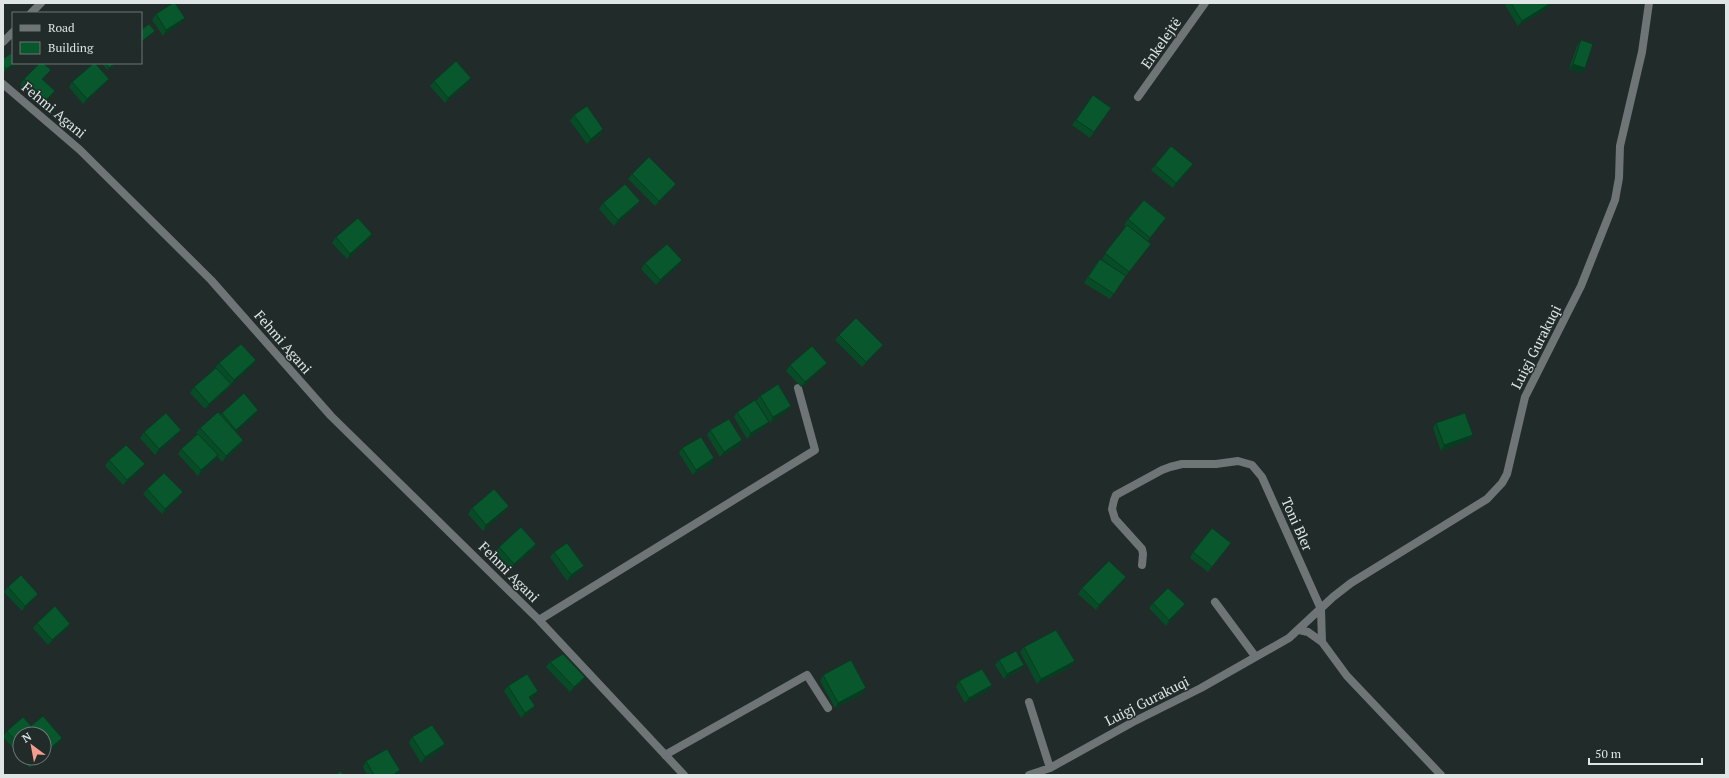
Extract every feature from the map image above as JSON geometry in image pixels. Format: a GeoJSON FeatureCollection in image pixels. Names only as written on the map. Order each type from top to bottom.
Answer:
{"type":"FeatureCollection","features":[{"type":"Feature","properties":{"kind":"street"},"geometry":{"type":"LineString","coordinates":[[32,12],[41,3]]}},
{"type":"Feature","properties":{"kind":"street","name":"Enkelejtë"},"geometry":{"type":"LineString","coordinates":[[1138,97],[1205,3]]}},
{"type":"Feature","properties":{"kind":"street","name":"Luigj Gurakuqi"},"geometry":{"type":"LineString","coordinates":[[1029,775],[1050,768],[1133,722],[1201,688],[1289,638],[1333,597],[1351,583],[1487,499],[1502,483],[1507,474],[1525,397],[1581,286],[1615,200],[1619,178],[1620,146],[1642,52],[1649,3]]}},
{"type":"Feature","properties":{"kind":"street"},"geometry":{"type":"LineString","coordinates":[[3,42],[12,33]]}},
{"type":"Feature","properties":{"kind":"street","name":"Fehmi Agani"},"geometry":{"type":"LineString","coordinates":[[3,84],[80,150],[211,280],[331,416],[539,620],[684,775]]}},
{"type":"Feature","properties":{"kind":"street","name":"Fehmi Agani"},"geometry":{"type":"LineString","coordinates":[[539,620],[815,450],[798,388]]}},
{"type":"Feature","properties":{"kind":"street","name":"Toni Bler"},"geometry":{"type":"LineString","coordinates":[[1142,564],[1142,549],[1115,519],[1113,514],[1112,504],[1116,495],[1170,467],[1182,464],[1216,464],[1238,461],[1245,462],[1258,470],[1262,476],[1321,609],[1322,642]]}},
{"type":"Feature","properties":{"kind":"street"},"geometry":{"type":"LineString","coordinates":[[1215,602],[1255,656]]}},
{"type":"Feature","properties":{"kind":"street"},"geometry":{"type":"LineString","coordinates":[[1299,630],[1308,632],[1322,642],[1347,676],[1441,775]]}},
{"type":"Feature","properties":{"kind":"street"},"geometry":{"type":"LineString","coordinates":[[665,755],[807,675],[828,708]]}},
{"type":"Feature","properties":{"kind":"street"},"geometry":{"type":"LineString","coordinates":[[1029,702],[1050,768]]}},
{"type":"Feature","properties":{"kind":"building"},"geometry":{"type":"Polygon","coordinates":[[[175,3],[185,18],[166,30],[156,14],[175,3]]]}},
{"type":"Feature","properties":{"kind":"building"},"geometry":{"type":"Polygon","coordinates":[[[1511,3],[1551,3],[1522,21],[1511,3]]]}},
{"type":"Feature","properties":{"kind":"building"},"geometry":{"type":"Polygon","coordinates":[[[149,24],[155,31],[142,41],[142,29],[149,24]]]}},
{"type":"Feature","properties":{"kind":"building"},"geometry":{"type":"Polygon","coordinates":[[[1581,40],[1593,44],[1585,68],[1573,64],[1581,40]]]}},
{"type":"Feature","properties":{"kind":"building"},"geometry":{"type":"Polygon","coordinates":[[[12,53],[12,64],[14,64],[6,69],[3,65],[3,59],[12,53]]]}},
{"type":"Feature","properties":{"kind":"building"},"geometry":{"type":"Polygon","coordinates":[[[456,61],[471,78],[448,98],[434,81],[456,61]]]}},
{"type":"Feature","properties":{"kind":"building"},"geometry":{"type":"Polygon","coordinates":[[[39,64],[44,64],[51,70],[42,79],[55,91],[46,100],[24,79],[39,64]]]}},
{"type":"Feature","properties":{"kind":"building"},"geometry":{"type":"Polygon","coordinates":[[[93,64],[96,64],[109,79],[87,99],[72,82],[93,64]]]}},
{"type":"Feature","properties":{"kind":"building"},"geometry":{"type":"Polygon","coordinates":[[[107,64],[114,64],[109,68],[107,64]]]}},
{"type":"Feature","properties":{"kind":"building"},"geometry":{"type":"Polygon","coordinates":[[[1093,95],[1111,108],[1094,132],[1076,120],[1093,95]]]}},
{"type":"Feature","properties":{"kind":"building"},"geometry":{"type":"Polygon","coordinates":[[[587,106],[603,129],[591,139],[574,115],[587,106]]]}},
{"type":"Feature","properties":{"kind":"building"},"geometry":{"type":"Polygon","coordinates":[[[1171,146],[1193,164],[1176,183],[1155,165],[1171,146]]]}},
{"type":"Feature","properties":{"kind":"building"},"geometry":{"type":"Polygon","coordinates":[[[649,157],[676,184],[659,201],[632,174],[649,157]]]}},
{"type":"Feature","properties":{"kind":"building"},"geometry":{"type":"Polygon","coordinates":[[[625,184],[640,201],[618,220],[603,203],[625,184]]]}},
{"type":"Feature","properties":{"kind":"building"},"geometry":{"type":"Polygon","coordinates":[[[1144,200],[1166,218],[1150,238],[1128,219],[1144,200]]]}},
{"type":"Feature","properties":{"kind":"building"},"geometry":{"type":"Polygon","coordinates":[[[358,218],[372,234],[350,254],[336,237],[358,218]]]}},
{"type":"Feature","properties":{"kind":"building"},"geometry":{"type":"Polygon","coordinates":[[[1127,225],[1151,244],[1129,272],[1105,253],[1127,225]]]}},
{"type":"Feature","properties":{"kind":"building"},"geometry":{"type":"Polygon","coordinates":[[[667,244],[682,260],[660,280],[645,263],[667,244]]]}},
{"type":"Feature","properties":{"kind":"building"},"geometry":{"type":"Polygon","coordinates":[[[1100,259],[1126,276],[1114,294],[1088,277],[1100,259]]]}},
{"type":"Feature","properties":{"kind":"building"},"geometry":{"type":"Polygon","coordinates":[[[856,318],[883,345],[866,362],[839,335],[856,318]]]}},
{"type":"Feature","properties":{"kind":"building"},"geometry":{"type":"Polygon","coordinates":[[[241,344],[256,360],[234,380],[219,363],[241,344]]]}},
{"type":"Feature","properties":{"kind":"building"},"geometry":{"type":"Polygon","coordinates":[[[812,346],[827,363],[805,382],[790,365],[812,346]]]}},
{"type":"Feature","properties":{"kind":"building"},"geometry":{"type":"Polygon","coordinates":[[[216,368],[231,384],[209,404],[194,387],[216,368]]]}},
{"type":"Feature","properties":{"kind":"building"},"geometry":{"type":"Polygon","coordinates":[[[778,384],[791,406],[773,417],[760,396],[778,384]]]}},
{"type":"Feature","properties":{"kind":"building"},"geometry":{"type":"Polygon","coordinates":[[[244,393],[258,410],[236,430],[222,413],[244,393]]]}},
{"type":"Feature","properties":{"kind":"building"},"geometry":{"type":"Polygon","coordinates":[[[755,400],[769,422],[751,433],[737,412],[755,400]]]}},
{"type":"Feature","properties":{"kind":"building"},"geometry":{"type":"Polygon","coordinates":[[[218,412],[243,440],[226,456],[200,428],[218,412]]]}},
{"type":"Feature","properties":{"kind":"building"},"geometry":{"type":"Polygon","coordinates":[[[166,413],[181,430],[159,449],[144,432],[166,413]]]}},
{"type":"Feature","properties":{"kind":"building"},"geometry":{"type":"Polygon","coordinates":[[[1465,413],[1473,435],[1444,445],[1436,423],[1465,413]]]}},
{"type":"Feature","properties":{"kind":"building"},"geometry":{"type":"Polygon","coordinates":[[[729,419],[742,440],[724,452],[710,430],[729,419]]]}},
{"type":"Feature","properties":{"kind":"building"},"geometry":{"type":"Polygon","coordinates":[[[198,434],[218,455],[201,470],[181,449],[198,434]]]}},
{"type":"Feature","properties":{"kind":"building"},"geometry":{"type":"Polygon","coordinates":[[[701,437],[714,458],[696,470],[682,448],[701,437]]]}},
{"type":"Feature","properties":{"kind":"building"},"geometry":{"type":"Polygon","coordinates":[[[126,445],[145,464],[127,480],[109,460],[126,445]]]}},
{"type":"Feature","properties":{"kind":"building"},"geometry":{"type":"Polygon","coordinates":[[[164,473],[183,492],[165,509],[147,489],[164,473]]]}},
{"type":"Feature","properties":{"kind":"building"},"geometry":{"type":"Polygon","coordinates":[[[494,489],[509,506],[486,525],[472,508],[494,489]]]}},
{"type":"Feature","properties":{"kind":"building"},"geometry":{"type":"Polygon","coordinates":[[[521,527],[536,544],[514,564],[499,547],[521,527]]]}},
{"type":"Feature","properties":{"kind":"building"},"geometry":{"type":"Polygon","coordinates":[[[1212,528],[1231,543],[1212,567],[1193,552],[1212,528]]]}},
{"type":"Feature","properties":{"kind":"building"},"geometry":{"type":"Polygon","coordinates":[[[567,543],[584,566],[571,575],[554,552],[567,543]]]}},
{"type":"Feature","properties":{"kind":"building"},"geometry":{"type":"Polygon","coordinates":[[[1109,561],[1126,577],[1099,605],[1082,588],[1109,561]]]}},
{"type":"Feature","properties":{"kind":"building"},"geometry":{"type":"Polygon","coordinates":[[[21,575],[38,594],[25,606],[8,587],[21,575]]]}},
{"type":"Feature","properties":{"kind":"building"},"geometry":{"type":"Polygon","coordinates":[[[1168,588],[1185,604],[1169,620],[1153,603],[1168,588]]]}},
{"type":"Feature","properties":{"kind":"building"},"geometry":{"type":"Polygon","coordinates":[[[55,606],[70,624],[52,640],[37,623],[55,606]]]}},
{"type":"Feature","properties":{"kind":"building"},"geometry":{"type":"Polygon","coordinates":[[[1056,630],[1075,661],[1041,679],[1024,647],[1056,630]]]}},
{"type":"Feature","properties":{"kind":"building"},"geometry":{"type":"Polygon","coordinates":[[[1016,651],[1024,665],[1007,674],[999,660],[1016,651]]]}},
{"type":"Feature","properties":{"kind":"building"},"geometry":{"type":"Polygon","coordinates":[[[563,654],[585,677],[574,687],[550,662],[563,654]]]}},
{"type":"Feature","properties":{"kind":"building"},"geometry":{"type":"Polygon","coordinates":[[[851,660],[866,688],[838,703],[823,675],[851,660]]]}},
{"type":"Feature","properties":{"kind":"building"},"geometry":{"type":"Polygon","coordinates":[[[982,669],[992,685],[969,698],[959,681],[982,669]]]}},
{"type":"Feature","properties":{"kind":"building"},"geometry":{"type":"Polygon","coordinates":[[[527,674],[538,691],[529,697],[535,706],[525,713],[508,686],[527,674]]]}},
{"type":"Feature","properties":{"kind":"building"},"geometry":{"type":"Polygon","coordinates":[[[43,716],[52,726],[31,726],[43,716]]]}},
{"type":"Feature","properties":{"kind":"building"},"geometry":{"type":"Polygon","coordinates":[[[23,717],[31,726],[13,726],[23,717]]]}},
{"type":"Feature","properties":{"kind":"building"},"geometry":{"type":"Polygon","coordinates":[[[432,725],[445,744],[425,757],[412,737],[432,725]]]}},
{"type":"Feature","properties":{"kind":"building"},"geometry":{"type":"Polygon","coordinates":[[[52,726],[62,738],[52,747],[52,726]]]}},
{"type":"Feature","properties":{"kind":"building"},"geometry":{"type":"Polygon","coordinates":[[[12,727],[12,737],[7,731],[12,727]]]}},
{"type":"Feature","properties":{"kind":"building"},"geometry":{"type":"Polygon","coordinates":[[[387,749],[400,770],[393,775],[374,775],[366,761],[387,749]]]}},
{"type":"Feature","properties":{"kind":"building"},"geometry":{"type":"Polygon","coordinates":[[[341,771],[343,775],[335,775],[341,771]]]}}]}
